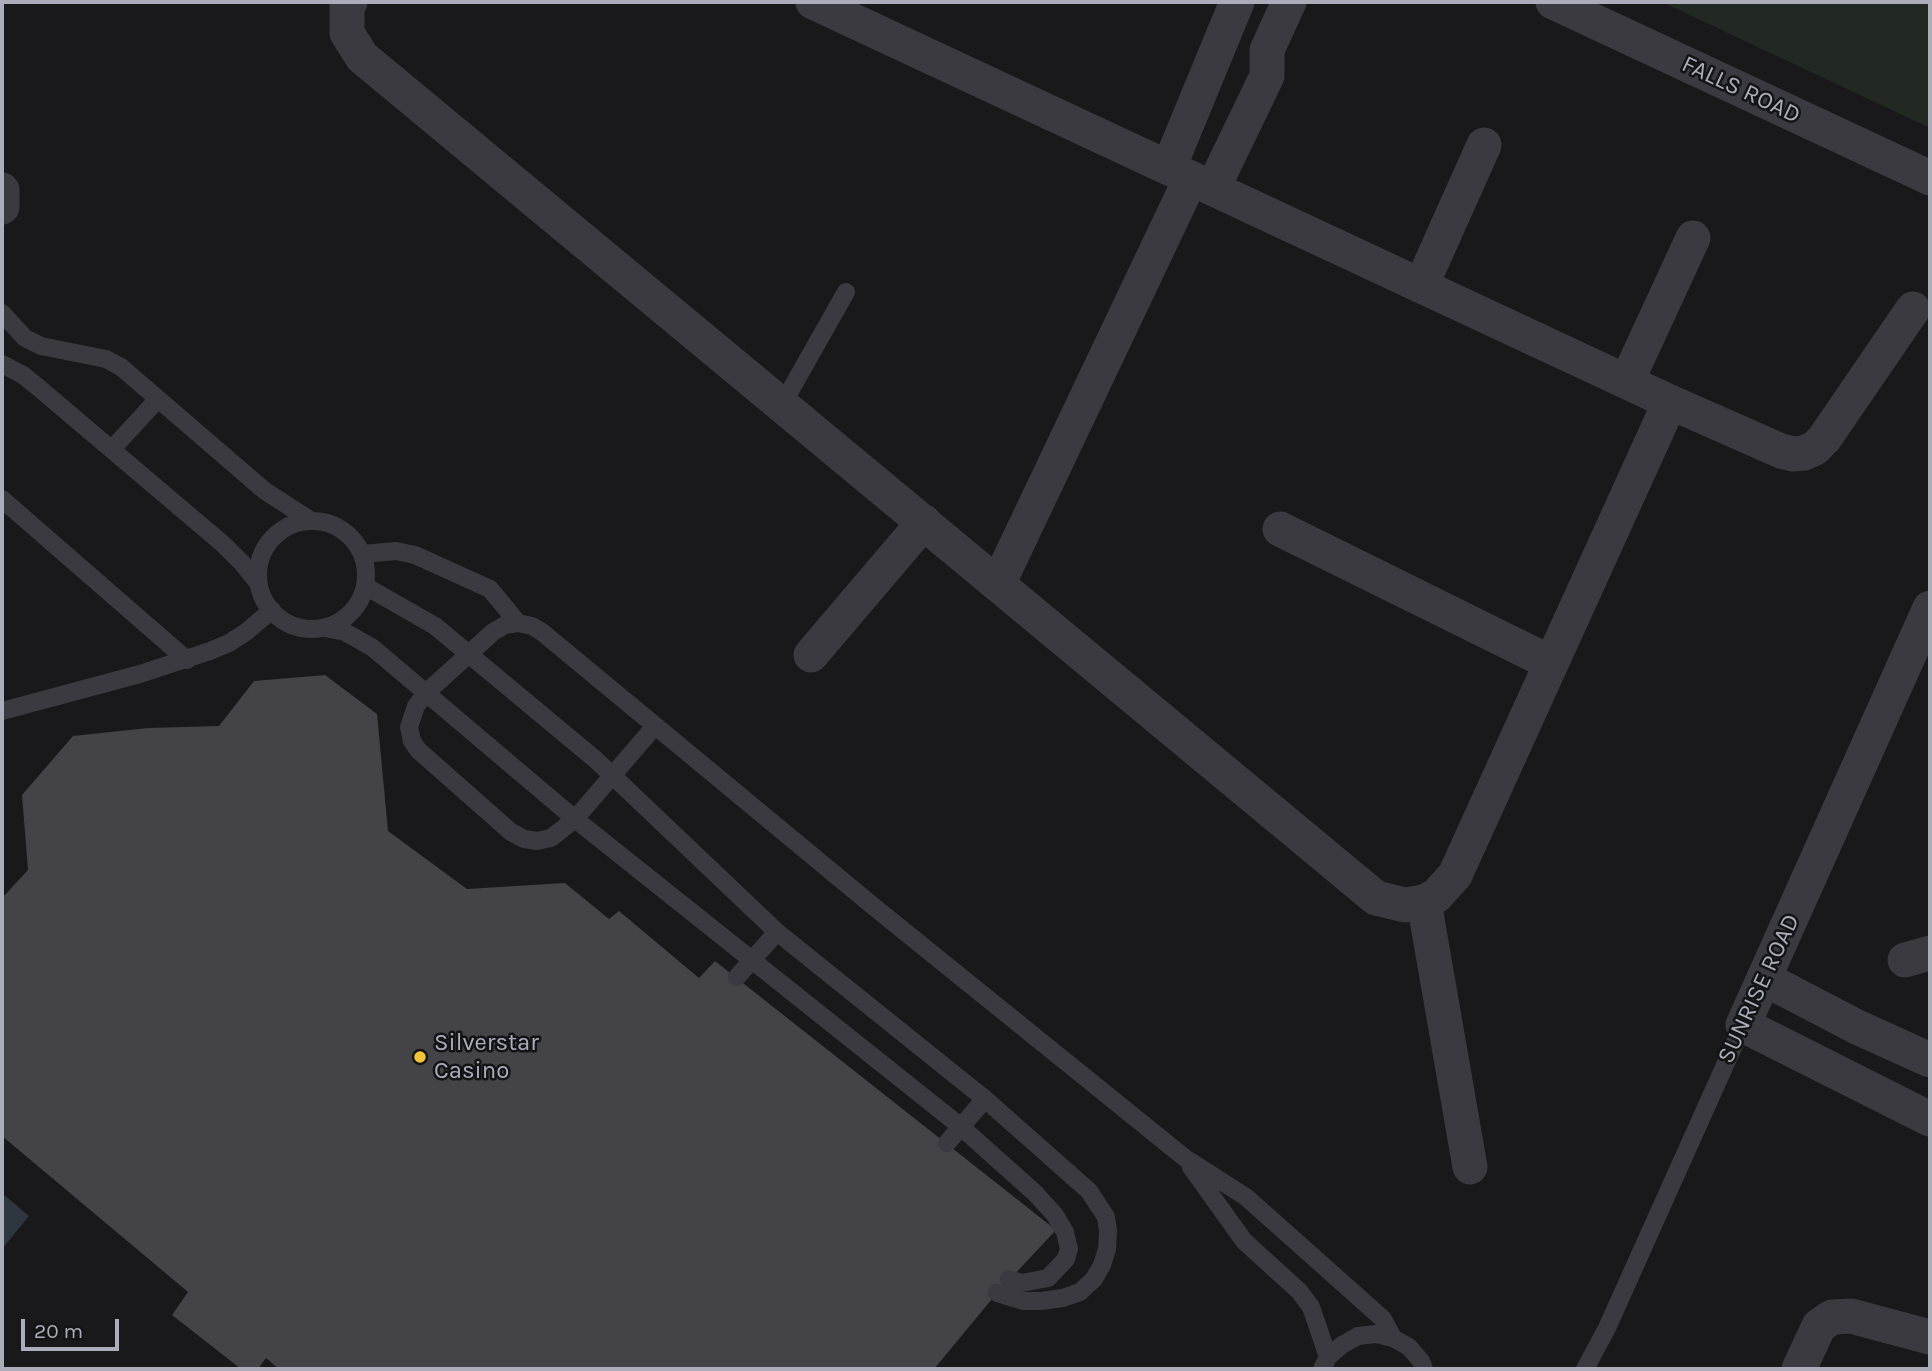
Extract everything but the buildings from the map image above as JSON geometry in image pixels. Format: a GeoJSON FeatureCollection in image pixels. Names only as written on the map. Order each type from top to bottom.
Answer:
{"type":"FeatureCollection","features":[{"type":"Feature","properties":{"kind":"street"},"geometry":{"type":"LineString","coordinates":[[350,2],[347,7],[347,33],[362,57],[1376,898],[1405,905],[1424,902],[1436,896],[1455,875],[1670,402]]}},
{"type":"Feature","properties":{"kind":"street"},"geometry":{"type":"LineString","coordinates":[[813,2],[1781,452],[1804,453],[1815,448],[1824,439],[1913,309]]}},
{"type":"Feature","properties":{"kind":"street"},"geometry":{"type":"LineString","coordinates":[[998,584],[1191,178],[1267,76],[1268,48],[1289,2]]}},
{"type":"Feature","properties":{"kind":"street","name":"FALLS ROAD"},"geometry":{"type":"LineString","coordinates":[[1553,2],[1930,178]]}},
{"type":"Feature","properties":{"kind":"street"},"geometry":{"type":"LineString","coordinates":[[1191,178],[1231,16],[1268,48]]}},
{"type":"Feature","properties":{"kind":"street"},"geometry":{"type":"LineString","coordinates":[[1421,286],[1484,145]]}},
{"type":"Feature","properties":{"kind":"street"},"geometry":{"type":"LineString","coordinates":[[2,190],[2,208]]}},
{"type":"Feature","properties":{"kind":"street"},"geometry":{"type":"LineString","coordinates":[[1627,382],[1693,238]]}},
{"type":"Feature","properties":{"kind":"street"},"geometry":{"type":"LineString","coordinates":[[811,655],[924,522]]}},
{"type":"Feature","properties":{"kind":"street"},"geometry":{"type":"LineString","coordinates":[[1280,529],[1551,663]]}},
{"type":"Feature","properties":{"kind":"street","name":"SUNRISE ROAD"},"geometry":{"type":"LineString","coordinates":[[1743,1025],[1930,608]]}},
{"type":"Feature","properties":{"kind":"street"},"geometry":{"type":"LineString","coordinates":[[1424,902],[1470,1167]]}},
{"type":"Feature","properties":{"kind":"street"},"geometry":{"type":"LineString","coordinates":[[1765,979],[1857,1027],[1930,1060]]}},
{"type":"Feature","properties":{"kind":"street"},"geometry":{"type":"LineString","coordinates":[[1743,1025],[1930,1119]]}},
{"type":"Feature","properties":{"kind":"street"},"geometry":{"type":"LineString","coordinates":[[1799,1369],[1819,1326],[1832,1317],[1851,1317],[1930,1337]]}},
{"type":"Feature","properties":{"kind":"lane"},"geometry":{"type":"LineString","coordinates":[[782,405],[846,292]]}},
{"type":"Feature","properties":{"kind":"lane"},"geometry":{"type":"LineString","coordinates":[[2,313],[25,338],[41,346],[106,359],[121,367],[265,491],[310,520]]}},
{"type":"Feature","properties":{"kind":"lane"},"geometry":{"type":"LineString","coordinates":[[2,364],[23,375],[223,544],[258,583],[265,604],[282,620],[301,628],[326,628],[360,639],[427,692],[575,819],[960,1126],[1035,1193],[1055,1215],[1065,1232],[1069,1249],[1066,1259],[1048,1278],[1022,1283],[1009,1279]]}},
{"type":"Feature","properties":{"kind":"lane"},"geometry":{"type":"LineString","coordinates":[[112,450],[158,398]]}},
{"type":"Feature","properties":{"kind":"lane"},"geometry":{"type":"LineString","coordinates":[[2,499],[187,660]]}},
{"type":"Feature","properties":{"kind":"lane"},"geometry":{"type":"LineString","coordinates":[[258,583],[259,562],[269,541],[287,526],[310,520],[329,523],[349,534],[363,554],[367,579],[360,601],[346,617],[326,628]]}},
{"type":"Feature","properties":{"kind":"lane"},"geometry":{"type":"LineString","coordinates":[[363,554],[396,551],[415,555],[490,589],[517,623]]}},
{"type":"Feature","properties":{"kind":"lane"},"geometry":{"type":"LineString","coordinates":[[365,586],[435,626],[612,774],[777,932],[985,1099],[1089,1191],[1106,1217],[1108,1231],[1107,1249],[1094,1279],[1080,1292],[1063,1298],[1023,1301],[996,1293]]}},
{"type":"Feature","properties":{"kind":"lane"},"geometry":{"type":"LineString","coordinates":[[2,711],[187,660],[229,643],[272,610]]}},
{"type":"Feature","properties":{"kind":"lane"},"geometry":{"type":"LineString","coordinates":[[655,726],[575,819],[551,838],[537,841],[524,839],[511,832],[418,750],[412,741],[409,727],[416,706],[427,692],[492,632],[505,625],[517,623],[542,632],[873,906],[1185,1158],[1246,1197],[1383,1320],[1393,1338]]}},
{"type":"Feature","properties":{"kind":"lane"},"geometry":{"type":"LineString","coordinates":[[737,977],[777,932]]}},
{"type":"Feature","properties":{"kind":"lane","name":"SUNRISE ROAD"},"geometry":{"type":"LineString","coordinates":[[1585,1369],[1607,1328],[1743,1025]]}},
{"type":"Feature","properties":{"kind":"lane"},"geometry":{"type":"LineString","coordinates":[[947,1143],[985,1099]]}},
{"type":"Feature","properties":{"kind":"lane"},"geometry":{"type":"LineString","coordinates":[[1185,1158],[1244,1241],[1299,1291],[1311,1307],[1325,1363]]}},
{"type":"Feature","properties":{"kind":"lane"},"geometry":{"type":"LineString","coordinates":[[1325,1363],[1342,1345],[1358,1336],[1376,1334],[1393,1338],[1409,1347],[1424,1369]]}},
{"type":"Feature","properties":{"kind":"shaded area"},"geometry":{"type":"Polygon","coordinates":[[[1662,2],[1930,2],[1930,128],[1662,2]]]}},
{"type":"Feature","properties":{"kind":"shaded area"},"geometry":{"type":"Polygon","coordinates":[[[2,1193],[29,1216],[2,1249],[2,1193]]]}},
{"type":"Feature","properties":{"kind":"place","name":"Silverstar Casino"},"geometry":{"type":"Point","coordinates":[420,1057]}}]}
